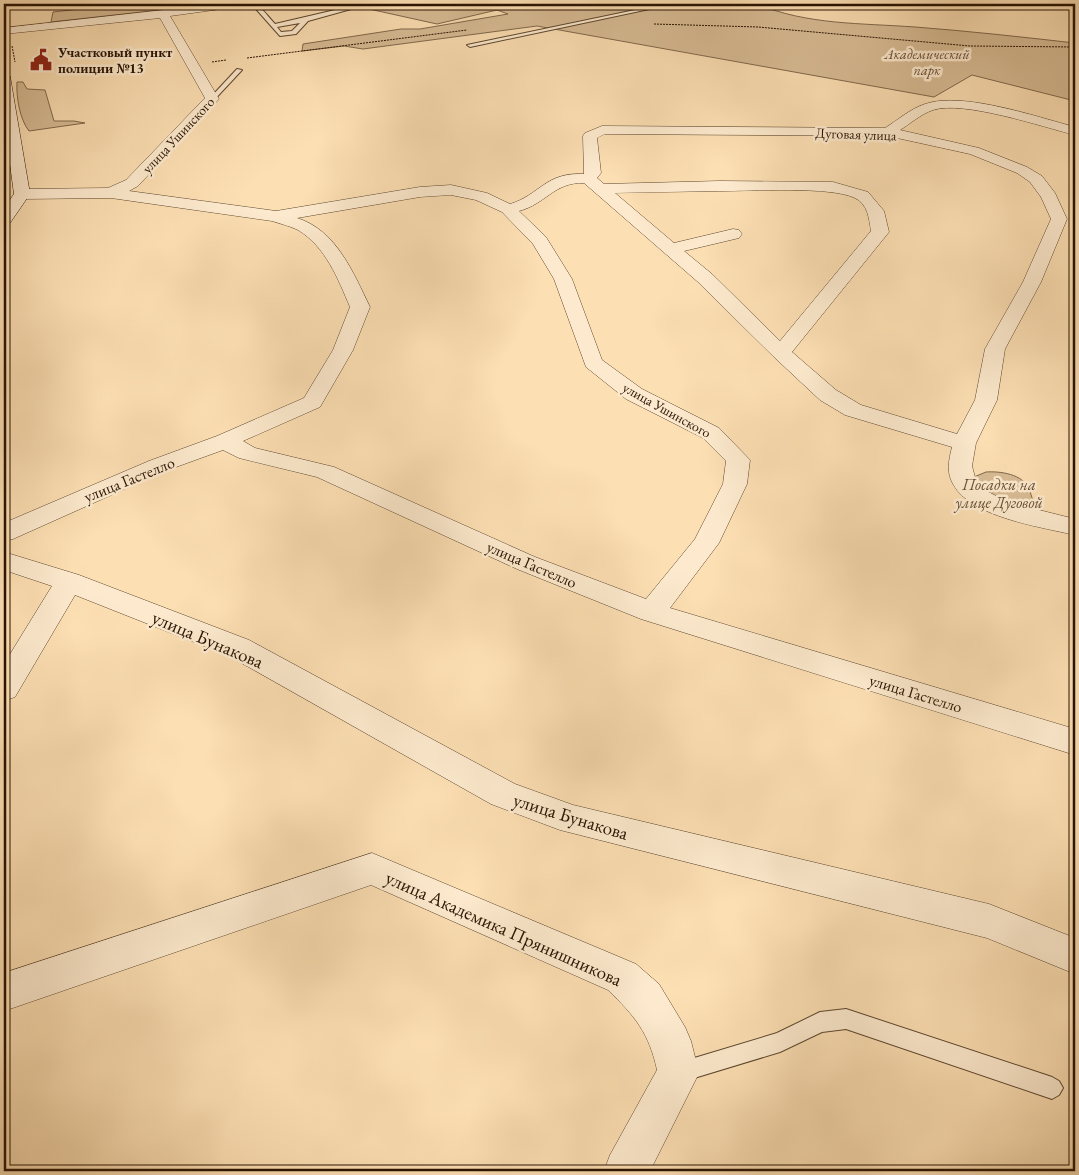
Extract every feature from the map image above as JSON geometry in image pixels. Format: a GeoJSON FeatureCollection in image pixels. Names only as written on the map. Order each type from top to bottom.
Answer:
{"type":"FeatureCollection","features":[{"type":"Feature","properties":{"kind":"street"},"geometry":{"type":"LineString","coordinates":[[4,31],[236,4]]}},
{"type":"Feature","properties":{"kind":"street"},"geometry":{"type":"LineString","coordinates":[[163,14],[212,99]]}},
{"type":"Feature","properties":{"kind":"street"},"geometry":{"type":"LineString","coordinates":[[4,76],[22,194],[4,219]]}},
{"type":"Feature","properties":{"kind":"street","name":"улица Ушинского"},"geometry":{"type":"LineString","coordinates":[[111,193],[132,183],[212,99]]}},
{"type":"Feature","properties":{"kind":"street"},"geometry":{"type":"LineString","coordinates":[[888,132],[931,106],[956,103],[1032,119],[1075,132]]}},
{"type":"Feature","properties":{"kind":"street","name":"Дуговая улица"},"geometry":{"type":"LineString","coordinates":[[595,184],[590,136],[602,130],[888,132],[974,151],[1022,170],[1036,179],[1050,196],[1059,219],[1032,282],[996,349],[986,400],[964,444],[960,466],[964,483],[976,496],[999,508],[1075,527]]}},
{"type":"Feature","properties":{"kind":"street"},"geometry":{"type":"LineString","coordinates":[[508,208],[523,205],[559,181],[572,178],[595,184],[833,186],[862,195],[876,211],[880,232],[781,353]]}},
{"type":"Feature","properties":{"kind":"street"},"geometry":{"type":"LineString","coordinates":[[595,184],[705,278],[781,353],[828,396],[853,410],[964,444]]}},
{"type":"Feature","properties":{"kind":"street","name":"улица Ушинского"},"geometry":{"type":"LineString","coordinates":[[276,216],[420,192],[451,190],[481,196],[508,208],[540,241],[563,279],[593,363],[634,394],[711,433],[738,460],[735,484],[706,543],[652,612]]}},
{"type":"Feature","properties":{"kind":"street","name":"улица Ушинского"},"geometry":{"type":"LineString","coordinates":[[22,194],[111,193],[276,216],[305,227],[322,240],[347,278],[360,307],[343,350],[312,402],[225,441]]}},
{"type":"Feature","properties":{"kind":"street"},"geometry":{"type":"LineString","coordinates":[[671,249],[733,234]]}},
{"type":"Feature","properties":{"kind":"street","name":"улица Гастелло"},"geometry":{"type":"LineString","coordinates":[[4,533],[148,470],[225,441],[247,454],[325,472],[526,563],[652,612],[1075,742]]}},
{"type":"Feature","properties":{"kind":"street","name":"улица Бунакова"},"geometry":{"type":"LineString","coordinates":[[4,561],[70,582],[239,648],[503,794],[572,820],[989,920],[1075,956]]}},
{"type":"Feature","properties":{"kind":"street"},"geometry":{"type":"LineString","coordinates":[[4,689],[70,582]]}},
{"type":"Feature","properties":{"kind":"street","name":"улица Академика Прянишникова"},"geometry":{"type":"LineString","coordinates":[[4,992],[372,869],[622,977],[645,998],[671,1041],[678,1073]]}},
{"type":"Feature","properties":{"kind":"street"},"geometry":{"type":"LineString","coordinates":[[626,1171],[678,1073]]}},
{"type":"Feature","properties":{"kind":"lane"},"geometry":{"type":"LineString","coordinates":[[251,4],[258,8],[280,34],[294,33],[306,20]]}},
{"type":"Feature","properties":{"kind":"lane"},"geometry":{"type":"LineString","coordinates":[[275,26],[366,4]]}},
{"type":"Feature","properties":{"kind":"lane"},"geometry":{"type":"LineString","coordinates":[[470,45],[670,4]]}},
{"type":"Feature","properties":{"kind":"lane","name":"улица Ушинского"},"geometry":{"type":"LineString","coordinates":[[212,99],[240,70]]}},
{"type":"Feature","properties":{"kind":"lane"},"geometry":{"type":"LineString","coordinates":[[678,1073],[780,1042],[820,1022],[846,1019],[1052,1088]]}},
{"type":"Feature","properties":{"kind":"path"},"geometry":{"type":"LineString","coordinates":[[649,24],[758,27],[970,46],[1075,47]]}},
{"type":"Feature","properties":{"kind":"path"},"geometry":{"type":"LineString","coordinates":[[240,58],[471,29]]}},
{"type":"Feature","properties":{"kind":"path"},"geometry":{"type":"LineString","coordinates":[[192,65],[231,60]]}},
{"type":"Feature","properties":{"kind":"green space"},"geometry":{"type":"Polygon","coordinates":[[[126,4],[214,4],[51,22],[53,12],[126,4]]]}},
{"type":"Feature","properties":{"kind":"green space","name":"Академический парк"},"geometry":{"type":"Polygon","coordinates":[[[386,4],[757,4],[795,16],[834,22],[955,30],[1075,43],[1075,101],[972,75],[934,97],[537,26],[363,49],[344,46],[302,51],[303,44],[401,29],[420,29],[508,14],[497,10],[437,24],[369,9],[386,4]]]}},
{"type":"Feature","properties":{"kind":"green space"},"geometry":{"type":"Polygon","coordinates":[[[17,82],[23,82],[27,89],[45,90],[54,121],[85,123],[29,131],[23,121],[19,108],[17,82]]]}},
{"type":"Feature","properties":{"kind":"green space","name":"Посадки на улице Дуговой"},"geometry":{"type":"Polygon","coordinates":[[[986,472],[1010,474],[1022,480],[1029,489],[1033,500],[1024,511],[1002,513],[969,479],[986,472]]]}},
{"type":"Feature","properties":{"kind":"place","name":"Участковый пункт полиции №13"},"geometry":{"type":"Point","coordinates":[41,60]}}]}
